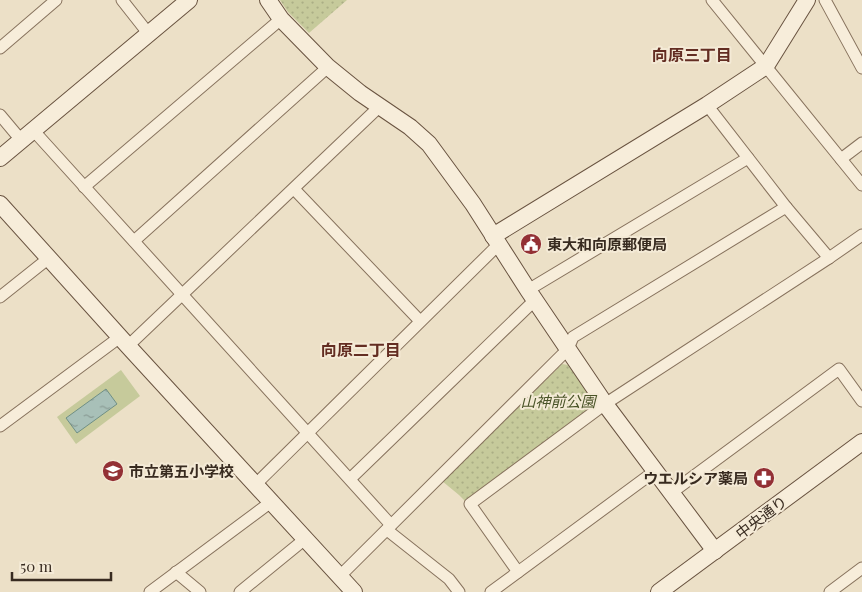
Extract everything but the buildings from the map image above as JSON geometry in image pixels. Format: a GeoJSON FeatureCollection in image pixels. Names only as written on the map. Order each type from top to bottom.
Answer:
{"type":"FeatureCollection","features":[{"type":"Feature","properties":{"kind":"street"},"geometry":{"type":"LineString","coordinates":[[0,48],[56,0]]}},
{"type":"Feature","properties":{"kind":"street"},"geometry":{"type":"LineString","coordinates":[[122,0],[148,33]]}},
{"type":"Feature","properties":{"kind":"street"},"geometry":{"type":"LineString","coordinates":[[0,158],[190,0]]}},
{"type":"Feature","properties":{"kind":"street"},"geometry":{"type":"LineString","coordinates":[[268,0],[281,19],[328,67],[379,107],[410,127],[429,144],[467,196],[605,404],[715,551]]}},
{"type":"Feature","properties":{"kind":"street"},"geometry":{"type":"LineString","coordinates":[[712,0],[862,185]]}},
{"type":"Feature","properties":{"kind":"street"},"geometry":{"type":"LineString","coordinates":[[256,484],[420,321],[495,240],[766,66],[807,0]]}},
{"type":"Feature","properties":{"kind":"street"},"geometry":{"type":"LineString","coordinates":[[825,0],[862,68]]}},
{"type":"Feature","properties":{"kind":"street"},"geometry":{"type":"LineString","coordinates":[[84,187],[281,19]]}},
{"type":"Feature","properties":{"kind":"street"},"geometry":{"type":"LineString","coordinates":[[134,241],[328,67]]}},
{"type":"Feature","properties":{"kind":"street"},"geometry":{"type":"LineString","coordinates":[[707,105],[786,207],[829,258]]}},
{"type":"Feature","properties":{"kind":"street"},"geometry":{"type":"LineString","coordinates":[[0,426],[124,342],[183,296],[379,107]]}},
{"type":"Feature","properties":{"kind":"street"},"geometry":{"type":"LineString","coordinates":[[0,116],[27,135],[84,187],[350,479],[389,527],[449,579],[459,592]]}},
{"type":"Feature","properties":{"kind":"street"},"geometry":{"type":"LineString","coordinates":[[841,159],[862,143]]}},
{"type":"Feature","properties":{"kind":"street"},"geometry":{"type":"LineString","coordinates":[[350,479],[531,295],[748,158]]}},
{"type":"Feature","properties":{"kind":"street"},"geometry":{"type":"LineString","coordinates":[[294,189],[420,321]]}},
{"type":"Feature","properties":{"kind":"street"},"geometry":{"type":"LineString","coordinates":[[0,204],[354,592]]}},
{"type":"Feature","properties":{"kind":"street"},"geometry":{"type":"LineString","coordinates":[[340,576],[568,350],[573,337],[786,207]]}},
{"type":"Feature","properties":{"kind":"street"},"geometry":{"type":"LineString","coordinates":[[518,572],[470,504],[605,404],[862,235]]}},
{"type":"Feature","properties":{"kind":"street"},"geometry":{"type":"LineString","coordinates":[[0,297],[49,258]]}},
{"type":"Feature","properties":{"kind":"street"},"geometry":{"type":"LineString","coordinates":[[671,493],[839,369],[862,401]]}},
{"type":"Feature","properties":{"kind":"street","name":"中央通り"},"geometry":{"type":"LineString","coordinates":[[659,592],[862,442]]}},
{"type":"Feature","properties":{"kind":"street"},"geometry":{"type":"LineString","coordinates":[[491,592],[655,471]]}},
{"type":"Feature","properties":{"kind":"street"},"geometry":{"type":"LineString","coordinates":[[150,592],[271,502]]}},
{"type":"Feature","properties":{"kind":"street"},"geometry":{"type":"LineString","coordinates":[[240,592],[305,539]]}},
{"type":"Feature","properties":{"kind":"street"},"geometry":{"type":"LineString","coordinates":[[830,592],[862,568]]}},
{"type":"Feature","properties":{"kind":"street"},"geometry":{"type":"LineString","coordinates":[[176,572],[200,592]]}},
{"type":"Feature","properties":{"kind":"green space"},"geometry":{"type":"Polygon","coordinates":[[[280,0],[347,0],[309,33],[288,12],[280,0]]]}},
{"type":"Feature","properties":{"kind":"green space","name":"山神前公園"},"geometry":{"type":"Polygon","coordinates":[[[562,364],[568,365],[592,399],[591,408],[465,501],[442,481],[562,364]]]}},
{"type":"Feature","properties":{"kind":"green space"},"geometry":{"type":"Polygon","coordinates":[[[121,370],[140,396],[76,444],[57,417],[121,370]]]}},
{"type":"Feature","properties":{"kind":"water"},"geometry":{"type":"Polygon","coordinates":[[[106,389],[117,404],[77,433],[66,418],[106,389]]]}},
{"type":"Feature","properties":{"kind":"place","name":"東大和向原郵便局"},"geometry":{"type":"Point","coordinates":[531,244]}},
{"type":"Feature","properties":{"kind":"place","name":"市立第五小学校"},"geometry":{"type":"Point","coordinates":[113,471]}},
{"type":"Feature","properties":{"kind":"place","name":"ウエルシア薬局"},"geometry":{"type":"Point","coordinates":[764,478]}},
{"type":"Feature","properties":{"kind":"district","name":"向原三丁目"},"geometry":{"type":"Point","coordinates":[692,54]}},
{"type":"Feature","properties":{"kind":"district","name":"向原二丁目"},"geometry":{"type":"Point","coordinates":[361,349]}}]}
